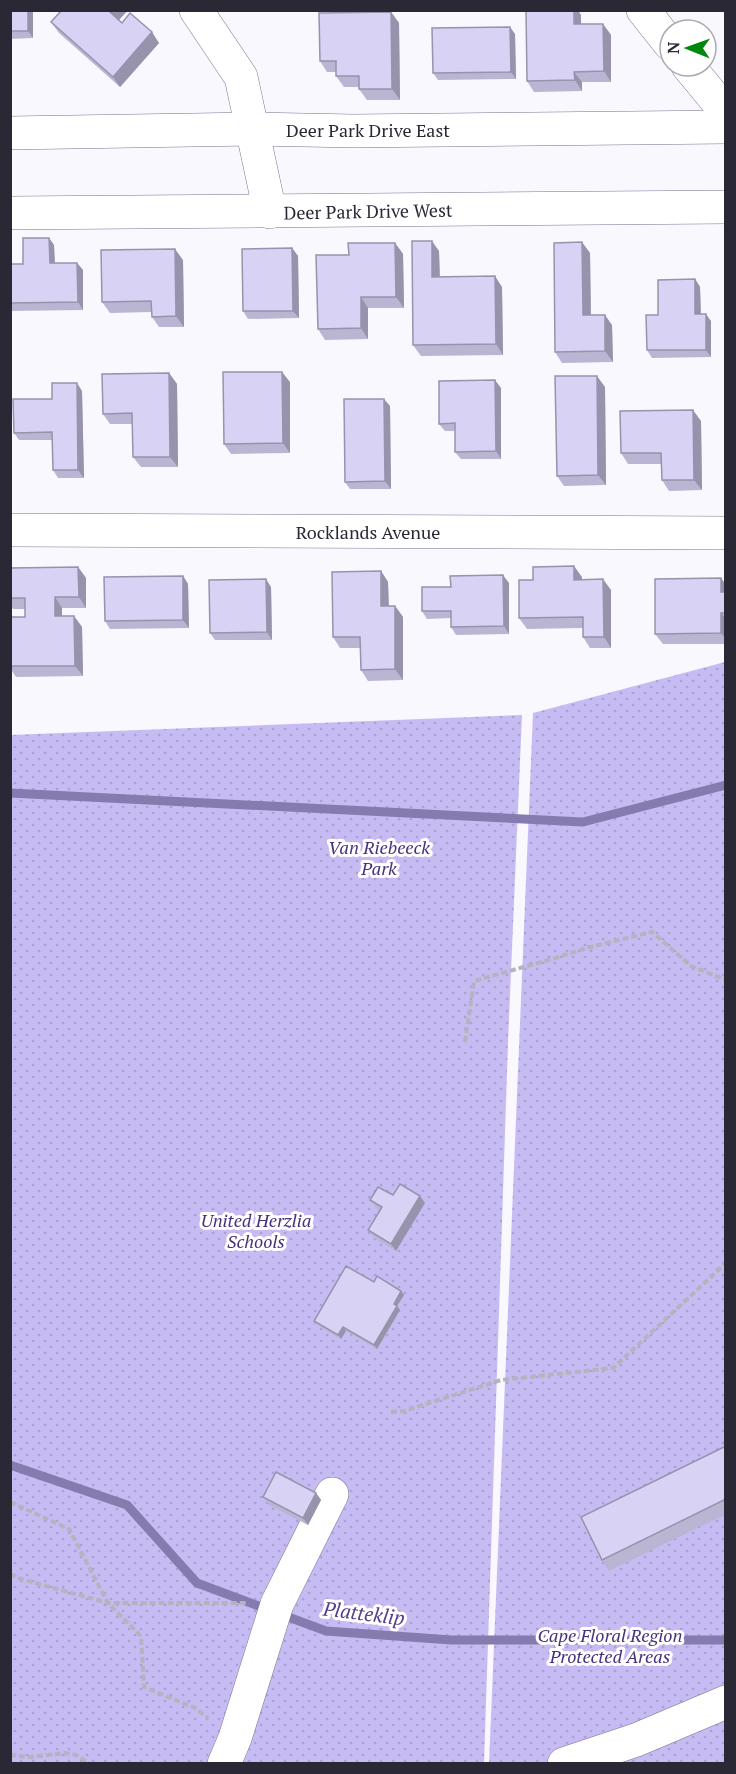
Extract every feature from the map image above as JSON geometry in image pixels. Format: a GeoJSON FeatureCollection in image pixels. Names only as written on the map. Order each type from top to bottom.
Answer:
{"type":"FeatureCollection","features":[{"type":"Feature","properties":{"kind":"street"},"geometry":{"type":"LineString","coordinates":[[196,10],[241,77],[270,212]]}},
{"type":"Feature","properties":{"kind":"street"},"geometry":{"type":"LineString","coordinates":[[643,10],[658,29]]}},
{"type":"Feature","properties":{"kind":"street"},"geometry":{"type":"LineString","coordinates":[[698,78],[726,112]]}},
{"type":"Feature","properties":{"kind":"street","name":"Deer Park Drive East"},"geometry":{"type":"LineString","coordinates":[[10,133],[253,129],[354,131],[726,127]]}},
{"type":"Feature","properties":{"kind":"street","name":"Deer Park Drive West"},"geometry":{"type":"LineString","coordinates":[[10,213],[726,207]]}},
{"type":"Feature","properties":{"kind":"street","name":"Rocklands Avenue"},"geometry":{"type":"LineString","coordinates":[[10,531],[726,533]]}},
{"type":"Feature","properties":{"kind":"street"},"geometry":{"type":"LineString","coordinates":[[229,1751],[277,1604],[332,1494]]}},
{"type":"Feature","properties":{"kind":"street"},"geometry":{"type":"LineString","coordinates":[[564,1764],[636,1740],[726,1702]]}},
{"type":"Feature","properties":{"kind":"path"},"geometry":{"type":"LineString","coordinates":[[465,1042],[474,981],[642,934],[652,932],[690,966],[726,980]]}},
{"type":"Feature","properties":{"kind":"path"},"geometry":{"type":"LineString","coordinates":[[391,1412],[404,1411],[501,1380],[613,1368],[726,1263]]}},
{"type":"Feature","properties":{"kind":"path"},"geometry":{"type":"LineString","coordinates":[[10,1502],[69,1529],[108,1603],[141,1636],[144,1687],[195,1708],[229,1751]]}},
{"type":"Feature","properties":{"kind":"path"},"geometry":{"type":"LineString","coordinates":[[10,1574],[108,1603],[277,1604]]}},
{"type":"Feature","properties":{"kind":"path"},"geometry":{"type":"LineString","coordinates":[[10,1755],[36,1757],[65,1753],[76,1755],[90,1764]]}},
{"type":"Feature","properties":{"kind":"green space","name":"Cape Floral Region Protected Areas"},"geometry":{"type":"Polygon","coordinates":[[[725,662],[725,1763],[489,1764],[533,713],[725,662]]]}},
{"type":"Feature","properties":{"kind":"green space","name":"Van Riebeeck Park"},"geometry":{"type":"Polygon","coordinates":[[[522,715],[508,1042],[484,1763],[11,1763],[10,735],[522,715]]]}},
{"type":"Feature","properties":{"kind":"building"},"geometry":{"type":"Polygon","coordinates":[[[10,10],[28,10],[28,31],[10,31],[10,10]]]}},
{"type":"Feature","properties":{"kind":"building"},"geometry":{"type":"Polygon","coordinates":[[[62,10],[111,10],[110,12],[122,23],[130,13],[152,32],[113,77],[51,22],[62,10]]]}},
{"type":"Feature","properties":{"kind":"building"},"geometry":{"type":"Polygon","coordinates":[[[526,10],[574,10],[574,24],[603,24],[604,71],[574,72],[575,80],[527,81],[526,10]]]}},
{"type":"Feature","properties":{"kind":"building"},"geometry":{"type":"Polygon","coordinates":[[[391,12],[392,89],[359,89],[359,76],[336,76],[336,61],[320,61],[319,13],[391,12]]]}},
{"type":"Feature","properties":{"kind":"building"},"geometry":{"type":"Polygon","coordinates":[[[510,27],[511,72],[433,73],[432,28],[510,27]]]}},
{"type":"Feature","properties":{"kind":"building"},"geometry":{"type":"Polygon","coordinates":[[[23,238],[49,238],[50,263],[77,263],[78,302],[10,303],[10,264],[23,264],[23,238]]]}},
{"type":"Feature","properties":{"kind":"building"},"geometry":{"type":"Polygon","coordinates":[[[412,241],[432,241],[432,277],[495,276],[496,344],[413,345],[412,241]]]}},
{"type":"Feature","properties":{"kind":"building"},"geometry":{"type":"Polygon","coordinates":[[[582,242],[583,315],[605,315],[605,351],[555,352],[554,243],[582,242]]]}},
{"type":"Feature","properties":{"kind":"building"},"geometry":{"type":"Polygon","coordinates":[[[348,243],[395,243],[396,297],[361,297],[361,328],[318,329],[316,255],[349,255],[348,243]]]}},
{"type":"Feature","properties":{"kind":"building"},"geometry":{"type":"Polygon","coordinates":[[[292,248],[293,311],[243,311],[242,249],[292,248]]]}},
{"type":"Feature","properties":{"kind":"building"},"geometry":{"type":"Polygon","coordinates":[[[175,249],[176,316],[152,317],[151,301],[102,302],[101,250],[175,249]]]}},
{"type":"Feature","properties":{"kind":"building"},"geometry":{"type":"Polygon","coordinates":[[[695,279],[695,314],[706,314],[706,350],[647,350],[646,315],[658,315],[658,280],[695,279]]]}},
{"type":"Feature","properties":{"kind":"building"},"geometry":{"type":"Polygon","coordinates":[[[223,372],[282,372],[283,443],[224,444],[223,372]]]}},
{"type":"Feature","properties":{"kind":"building"},"geometry":{"type":"Polygon","coordinates":[[[169,373],[170,457],[133,457],[132,413],[103,414],[102,374],[169,373]]]}},
{"type":"Feature","properties":{"kind":"building"},"geometry":{"type":"Polygon","coordinates":[[[555,376],[597,376],[598,475],[557,476],[555,376]]]}},
{"type":"Feature","properties":{"kind":"building"},"geometry":{"type":"Polygon","coordinates":[[[495,380],[496,451],[455,452],[455,423],[439,424],[439,381],[495,380]]]}},
{"type":"Feature","properties":{"kind":"building"},"geometry":{"type":"Polygon","coordinates":[[[52,383],[77,383],[78,470],[53,470],[52,432],[14,433],[13,399],[52,399],[52,383]]]}},
{"type":"Feature","properties":{"kind":"building"},"geometry":{"type":"Polygon","coordinates":[[[344,399],[384,399],[385,481],[345,482],[344,399]]]}},
{"type":"Feature","properties":{"kind":"building"},"geometry":{"type":"Polygon","coordinates":[[[693,410],[694,480],[662,480],[661,453],[621,453],[620,411],[693,410]]]}},
{"type":"Feature","properties":{"kind":"building"},"geometry":{"type":"Polygon","coordinates":[[[574,566],[574,580],[603,579],[604,637],[583,637],[583,617],[519,618],[519,580],[533,580],[533,567],[574,566]]]}},
{"type":"Feature","properties":{"kind":"building"},"geometry":{"type":"Polygon","coordinates":[[[78,567],[79,597],[55,597],[55,616],[74,616],[75,666],[10,666],[10,617],[25,617],[25,598],[10,598],[10,568],[78,567]]]}},
{"type":"Feature","properties":{"kind":"building"},"geometry":{"type":"Polygon","coordinates":[[[381,571],[381,606],[395,606],[395,669],[361,670],[360,637],[333,637],[332,572],[381,571]]]}},
{"type":"Feature","properties":{"kind":"building"},"geometry":{"type":"Polygon","coordinates":[[[503,575],[504,626],[451,627],[451,611],[422,611],[422,587],[451,587],[450,576],[503,575]]]}},
{"type":"Feature","properties":{"kind":"building"},"geometry":{"type":"Polygon","coordinates":[[[183,576],[183,620],[105,621],[104,577],[183,576]]]}},
{"type":"Feature","properties":{"kind":"building"},"geometry":{"type":"Polygon","coordinates":[[[721,578],[721,592],[726,592],[726,613],[721,613],[721,633],[655,634],[655,579],[721,578]]]}},
{"type":"Feature","properties":{"kind":"building"},"geometry":{"type":"Polygon","coordinates":[[[266,579],[267,632],[210,633],[209,580],[266,579]]]}},
{"type":"Feature","properties":{"kind":"building"},"geometry":{"type":"Polygon","coordinates":[[[400,1184],[420,1196],[391,1244],[368,1230],[382,1207],[370,1200],[378,1187],[393,1195],[400,1184]]]}},
{"type":"Feature","properties":{"kind":"building","name":"United Herzlia Schools"},"geometry":{"type":"Polygon","coordinates":[[[346,1266],[374,1282],[377,1276],[401,1291],[394,1304],[397,1306],[374,1345],[343,1327],[338,1335],[314,1321],[346,1266]]]}},
{"type":"Feature","properties":{"kind":"building"},"geometry":{"type":"Polygon","coordinates":[[[726,1446],[726,1499],[602,1560],[581,1517],[726,1446]]]}},
{"type":"Feature","properties":{"kind":"building"},"geometry":{"type":"Polygon","coordinates":[[[276,1472],[316,1493],[303,1518],[263,1497],[276,1472]]]}},
{"type":"Feature","properties":{"kind":"waterway"},"geometry":{"type":"LineString","coordinates":[[10,793],[583,822],[726,785]]}},
{"type":"Feature","properties":{"kind":"waterway","name":"Platteklip"},"geometry":{"type":"LineString","coordinates":[[10,1465],[127,1505],[197,1583],[326,1631],[451,1640],[726,1640]]}}]}
